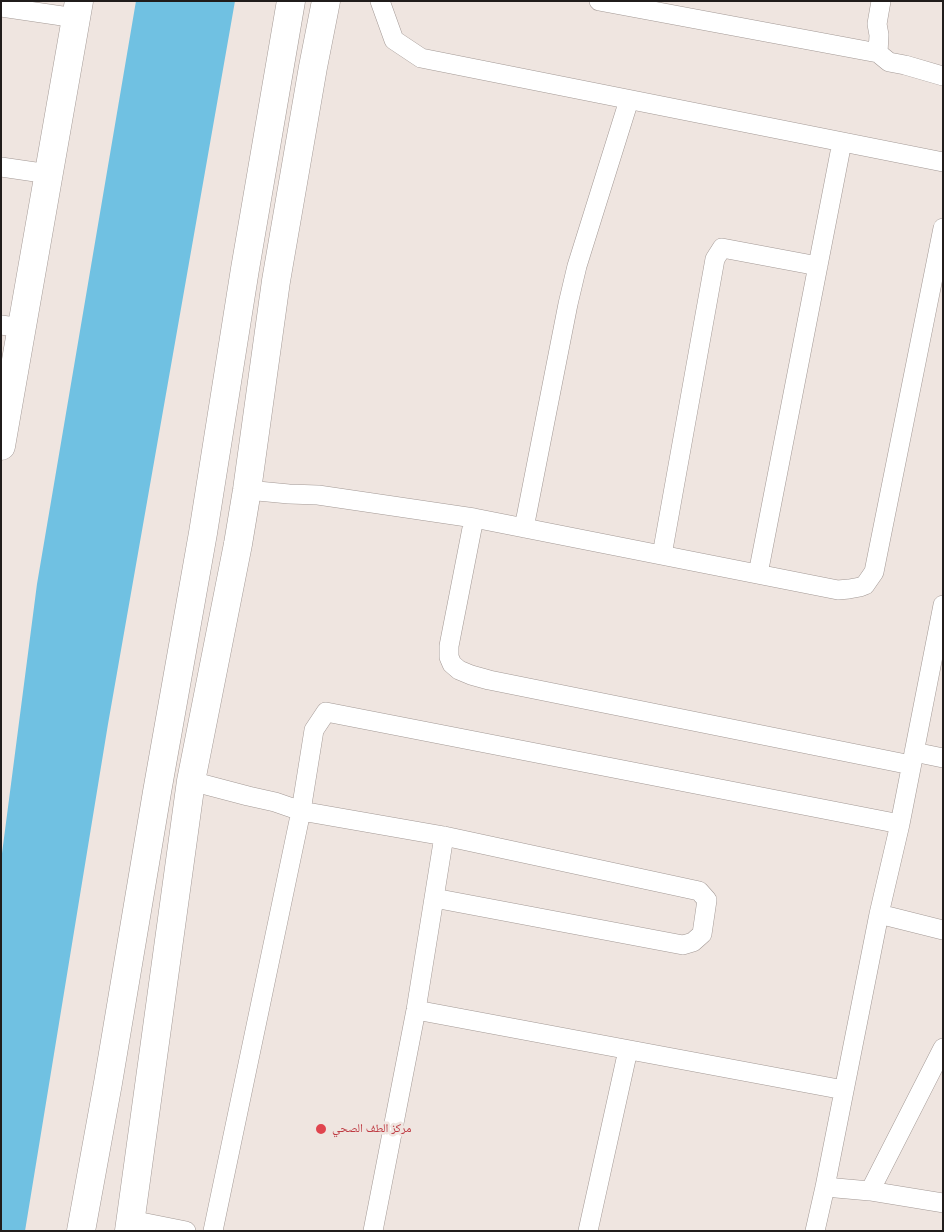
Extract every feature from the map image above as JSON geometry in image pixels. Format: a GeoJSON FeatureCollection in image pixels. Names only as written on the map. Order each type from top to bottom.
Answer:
{"type":"FeatureCollection","features":[{"type":"Feature","properties":{"kind":"street"},"geometry":{"type":"LineString","coordinates":[[81,1231],[203,533],[245,268],[291,1]]}},
{"type":"Feature","properties":{"kind":"street"},"geometry":{"type":"LineString","coordinates":[[186,1231],[130,1226],[191,781],[238,544],[276,281],[326,1]]}},
{"type":"Feature","properties":{"kind":"street"},"geometry":{"type":"LineString","coordinates":[[380,1],[394,40],[421,58],[943,162]]}},
{"type":"Feature","properties":{"kind":"street"},"geometry":{"type":"LineString","coordinates":[[599,1],[878,53],[889,62],[943,76]]}},
{"type":"Feature","properties":{"kind":"street"},"geometry":{"type":"LineString","coordinates":[[878,53],[879,35],[877,24],[881,1]]}},
{"type":"Feature","properties":{"kind":"street"},"geometry":{"type":"LineString","coordinates":[[1,7],[77,10],[49,174],[12,326],[1,446]]}},
{"type":"Feature","properties":{"kind":"street"},"geometry":{"type":"LineString","coordinates":[[524,528],[566,314],[576,273],[629,100]]}},
{"type":"Feature","properties":{"kind":"street"},"geometry":{"type":"LineString","coordinates":[[758,574],[842,142]]}},
{"type":"Feature","properties":{"kind":"street"},"geometry":{"type":"LineString","coordinates":[[1,167],[49,174]]}},
{"type":"Feature","properties":{"kind":"street"},"geometry":{"type":"LineString","coordinates":[[247,490],[318,495],[474,518],[838,590],[860,587],[865,585],[874,572],[943,228]]}},
{"type":"Feature","properties":{"kind":"street"},"geometry":{"type":"LineString","coordinates":[[662,555],[716,259],[722,248],[818,266]]}},
{"type":"Feature","properties":{"kind":"street"},"geometry":{"type":"LineString","coordinates":[[474,518],[449,646],[449,657],[452,664],[459,670],[489,680],[913,758],[943,758]]}},
{"type":"Feature","properties":{"kind":"street"},"geometry":{"type":"LineString","coordinates":[[814,1231],[825,1187],[879,914],[900,824],[943,605]]}},
{"type":"Feature","properties":{"kind":"street"},"geometry":{"type":"LineString","coordinates":[[213,1231],[301,811],[314,730],[326,712],[900,824]]}},
{"type":"Feature","properties":{"kind":"street"},"geometry":{"type":"LineString","coordinates":[[191,781],[274,802],[301,811],[444,836],[699,892],[706,900],[702,934],[693,942],[682,945],[434,898]]}},
{"type":"Feature","properties":{"kind":"street"},"geometry":{"type":"LineString","coordinates":[[373,1231],[416,1010],[444,836]]}},
{"type":"Feature","properties":{"kind":"street"},"geometry":{"type":"LineString","coordinates":[[879,914],[943,930]]}},
{"type":"Feature","properties":{"kind":"street"},"geometry":{"type":"LineString","coordinates":[[416,1010],[844,1090]]}},
{"type":"Feature","properties":{"kind":"street"},"geometry":{"type":"LineString","coordinates":[[870,1191],[943,1048]]}},
{"type":"Feature","properties":{"kind":"street"},"geometry":{"type":"LineString","coordinates":[[588,1231],[628,1050]]}},
{"type":"Feature","properties":{"kind":"street"},"geometry":{"type":"LineString","coordinates":[[108,1083],[150,1085]]}},
{"type":"Feature","properties":{"kind":"street"},"geometry":{"type":"LineString","coordinates":[[825,1187],[870,1191],[943,1203]]}},
{"type":"Feature","properties":{"kind":"water"},"geometry":{"type":"Polygon","coordinates":[[[136,1],[235,1],[108,724],[25,1231],[1,1231],[1,861],[37,584],[136,1]]]}},
{"type":"Feature","properties":{"kind":"place","name":"مركز الطف الصحي"},"geometry":{"type":"Point","coordinates":[321,1129]}}]}
